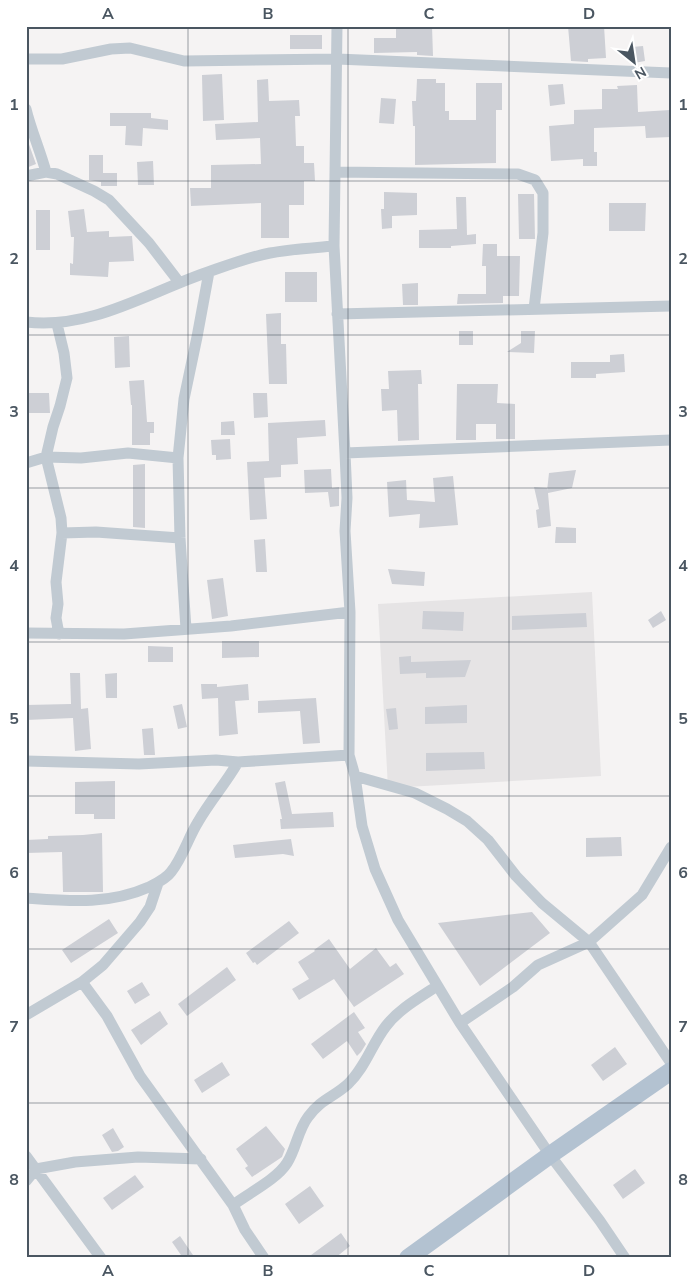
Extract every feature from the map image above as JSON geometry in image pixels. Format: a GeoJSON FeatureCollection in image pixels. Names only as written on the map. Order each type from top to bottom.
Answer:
{"type":"FeatureCollection","features":[{"type":"Feature","properties":{"kind":"main road"},"geometry":{"type":"LineString","coordinates":[[408,1258],[550,1155],[671,1071]]}},
{"type":"Feature","properties":{"kind":"street"},"geometry":{"type":"LineString","coordinates":[[337,26],[334,246],[347,498],[345,531],[350,612],[349,755],[355,776],[362,826],[375,869],[398,920],[436,986],[550,1155],[600,1221],[625,1258]]}},
{"type":"Feature","properties":{"kind":"street"},"geometry":{"type":"LineString","coordinates":[[26,59],[62,59],[112,48],[130,48],[184,61],[337,59],[671,73]]}},
{"type":"Feature","properties":{"kind":"street"},"geometry":{"type":"LineString","coordinates":[[26,109],[46,172]]}},
{"type":"Feature","properties":{"kind":"street"},"geometry":{"type":"LineString","coordinates":[[26,176],[46,172],[57,174],[94,190],[110,200],[149,243],[179,282]]}},
{"type":"Feature","properties":{"kind":"street"},"geometry":{"type":"LineString","coordinates":[[335,172],[518,174],[535,180],[542,193],[543,233],[534,309]]}},
{"type":"Feature","properties":{"kind":"street"},"geometry":{"type":"LineString","coordinates":[[26,322],[57,324],[100,314],[179,282],[269,253],[334,246]]}},
{"type":"Feature","properties":{"kind":"street"},"geometry":{"type":"LineString","coordinates":[[186,629],[180,538],[178,458],[184,399],[209,272]]}},
{"type":"Feature","properties":{"kind":"street"},"geometry":{"type":"LineString","coordinates":[[337,314],[671,306]]}},
{"type":"Feature","properties":{"kind":"street"},"geometry":{"type":"LineString","coordinates":[[57,324],[64,353],[67,378],[46,457],[61,518],[62,533],[56,582],[58,604],[56,618],[59,634]]}},
{"type":"Feature","properties":{"kind":"street"},"geometry":{"type":"LineString","coordinates":[[345,453],[671,440]]}},
{"type":"Feature","properties":{"kind":"street"},"geometry":{"type":"LineString","coordinates":[[26,463],[46,457],[81,458],[128,453],[178,458]]}},
{"type":"Feature","properties":{"kind":"street"},"geometry":{"type":"LineString","coordinates":[[62,533],[96,532],[180,538]]}},
{"type":"Feature","properties":{"kind":"street"},"geometry":{"type":"LineString","coordinates":[[26,633],[124,634],[231,626],[350,612]]}},
{"type":"Feature","properties":{"kind":"street"},"geometry":{"type":"LineString","coordinates":[[26,761],[139,764],[216,760],[238,762],[349,755]]}},
{"type":"Feature","properties":{"kind":"street"},"geometry":{"type":"LineString","coordinates":[[26,898],[65,901],[108,900],[134,894],[158,883],[171,873],[185,850],[197,824],[238,762]]}},
{"type":"Feature","properties":{"kind":"street"},"geometry":{"type":"LineString","coordinates":[[355,776],[415,793],[467,821],[488,840],[516,876],[542,903],[589,942],[671,1064]]}},
{"type":"Feature","properties":{"kind":"street"},"geometry":{"type":"LineString","coordinates":[[460,1023],[513,987],[538,965],[589,942],[642,895],[671,847]]}},
{"type":"Feature","properties":{"kind":"street"},"geometry":{"type":"LineString","coordinates":[[26,1014],[82,982],[103,965],[140,922],[150,907],[158,883]]}},
{"type":"Feature","properties":{"kind":"street"},"geometry":{"type":"LineString","coordinates":[[82,982],[107,1016],[140,1076],[233,1205],[245,1230],[264,1258]]}},
{"type":"Feature","properties":{"kind":"street"},"geometry":{"type":"LineString","coordinates":[[233,1205],[287,1164],[306,1120],[318,1104],[348,1084],[358,1072],[386,1026],[401,1010],[436,986]]}},
{"type":"Feature","properties":{"kind":"street"},"geometry":{"type":"LineString","coordinates":[[26,1156],[101,1258]]}},
{"type":"Feature","properties":{"kind":"street"},"geometry":{"type":"LineString","coordinates":[[26,1181],[36,1169],[75,1162],[138,1157],[201,1159]]}},
{"type":"Feature","properties":{"kind":"shaded area"},"geometry":{"type":"Polygon","coordinates":[[[592,592],[601,776],[388,788],[378,604],[592,592]]]}},
{"type":"Feature","properties":{"kind":"building"},"geometry":{"type":"Polygon","coordinates":[[[417,26],[432,26],[433,56],[417,55],[417,52],[374,53],[374,38],[396,38],[396,28],[417,28],[417,26]]]}},
{"type":"Feature","properties":{"kind":"building"},"geometry":{"type":"Polygon","coordinates":[[[568,26],[604,26],[606,58],[588,59],[588,62],[571,61],[568,26]]]}},
{"type":"Feature","properties":{"kind":"building"},"geometry":{"type":"Polygon","coordinates":[[[290,35],[322,35],[322,49],[290,49],[290,35]]]}},
{"type":"Feature","properties":{"kind":"building"},"geometry":{"type":"Polygon","coordinates":[[[643,46],[645,61],[634,63],[632,47],[643,46]]]}},
{"type":"Feature","properties":{"kind":"building"},"geometry":{"type":"Polygon","coordinates":[[[222,74],[224,120],[203,121],[202,75],[222,74]]]}},
{"type":"Feature","properties":{"kind":"building"},"geometry":{"type":"Polygon","coordinates":[[[268,79],[269,101],[299,100],[300,116],[295,116],[296,146],[304,146],[304,163],[314,163],[315,181],[304,181],[304,205],[289,205],[289,238],[261,238],[261,203],[191,206],[190,188],[211,188],[211,165],[261,164],[260,138],[216,140],[215,124],[258,122],[257,80],[268,79]]]}},
{"type":"Feature","properties":{"kind":"building"},"geometry":{"type":"Polygon","coordinates":[[[417,79],[436,79],[436,83],[445,83],[445,111],[449,111],[449,120],[476,120],[476,83],[502,83],[502,110],[496,110],[496,163],[415,165],[415,126],[413,126],[412,101],[416,101],[417,79]]]}},
{"type":"Feature","properties":{"kind":"building"},"geometry":{"type":"Polygon","coordinates":[[[563,84],[565,104],[550,106],[548,85],[563,84]]]}},
{"type":"Feature","properties":{"kind":"building"},"geometry":{"type":"Polygon","coordinates":[[[637,85],[638,112],[670,110],[671,137],[646,138],[645,126],[594,128],[594,152],[597,152],[597,166],[583,166],[583,159],[551,161],[549,126],[574,124],[574,110],[602,109],[602,89],[618,89],[617,86],[637,85]]]}},
{"type":"Feature","properties":{"kind":"building"},"geometry":{"type":"Polygon","coordinates":[[[381,98],[396,99],[394,124],[379,123],[381,98]]]}},
{"type":"Feature","properties":{"kind":"building"},"geometry":{"type":"Polygon","coordinates":[[[110,113],[151,113],[151,118],[168,120],[168,130],[143,128],[142,146],[125,145],[126,126],[110,126],[110,113]]]}},
{"type":"Feature","properties":{"kind":"building"},"geometry":{"type":"Polygon","coordinates":[[[26,136],[36,164],[26,168],[26,136]]]}},
{"type":"Feature","properties":{"kind":"building"},"geometry":{"type":"Polygon","coordinates":[[[89,155],[103,155],[103,173],[117,173],[117,186],[101,186],[101,182],[89,180],[89,155]]]}},
{"type":"Feature","properties":{"kind":"building"},"geometry":{"type":"Polygon","coordinates":[[[153,161],[154,185],[138,185],[137,162],[153,161]]]}},
{"type":"Feature","properties":{"kind":"building"},"geometry":{"type":"Polygon","coordinates":[[[384,192],[417,193],[417,215],[392,216],[392,228],[382,229],[381,209],[384,209],[384,192]]]}},
{"type":"Feature","properties":{"kind":"building"},"geometry":{"type":"Polygon","coordinates":[[[518,194],[534,194],[535,239],[519,239],[518,194]]]}},
{"type":"Feature","properties":{"kind":"building"},"geometry":{"type":"Polygon","coordinates":[[[456,197],[466,197],[467,235],[476,234],[476,244],[451,246],[451,248],[419,248],[419,230],[457,229],[456,197]]]}},
{"type":"Feature","properties":{"kind":"building"},"geometry":{"type":"Polygon","coordinates":[[[609,203],[646,203],[645,231],[609,231],[609,203]]]}},
{"type":"Feature","properties":{"kind":"building"},"geometry":{"type":"Polygon","coordinates":[[[84,209],[87,232],[109,231],[109,237],[132,236],[134,261],[109,262],[108,277],[70,275],[70,263],[73,264],[74,237],[71,237],[68,211],[84,209]]]}},
{"type":"Feature","properties":{"kind":"building"},"geometry":{"type":"Polygon","coordinates":[[[36,210],[50,210],[50,250],[36,250],[36,210]]]}},
{"type":"Feature","properties":{"kind":"building"},"geometry":{"type":"Polygon","coordinates":[[[483,244],[497,244],[497,256],[520,256],[519,296],[503,296],[503,303],[457,304],[458,294],[486,294],[486,266],[482,266],[483,244]]]}},
{"type":"Feature","properties":{"kind":"building"},"geometry":{"type":"Polygon","coordinates":[[[285,272],[317,272],[317,302],[285,302],[285,272]]]}},
{"type":"Feature","properties":{"kind":"building"},"geometry":{"type":"Polygon","coordinates":[[[418,283],[418,305],[403,305],[402,284],[418,283]]]}},
{"type":"Feature","properties":{"kind":"building"},"geometry":{"type":"Polygon","coordinates":[[[281,313],[281,344],[286,344],[287,384],[269,384],[266,314],[281,313]]]}},
{"type":"Feature","properties":{"kind":"building"},"geometry":{"type":"Polygon","coordinates":[[[459,331],[473,331],[473,345],[459,345],[459,331]]]}},
{"type":"Feature","properties":{"kind":"building"},"geometry":{"type":"Polygon","coordinates":[[[521,331],[535,331],[534,353],[507,352],[521,343],[521,331]]]}},
{"type":"Feature","properties":{"kind":"building"},"geometry":{"type":"Polygon","coordinates":[[[129,336],[130,367],[115,368],[114,337],[129,336]]]}},
{"type":"Feature","properties":{"kind":"building"},"geometry":{"type":"Polygon","coordinates":[[[624,354],[625,372],[596,374],[596,378],[571,378],[571,362],[610,362],[610,355],[624,354]]]}},
{"type":"Feature","properties":{"kind":"building"},"geometry":{"type":"Polygon","coordinates":[[[421,370],[422,384],[418,384],[419,440],[398,441],[397,410],[382,411],[381,389],[389,389],[388,371],[421,370]]]}},
{"type":"Feature","properties":{"kind":"building"},"geometry":{"type":"Polygon","coordinates":[[[144,380],[147,422],[154,422],[154,433],[150,433],[150,445],[132,445],[132,405],[129,381],[144,380]]]}},
{"type":"Feature","properties":{"kind":"building"},"geometry":{"type":"Polygon","coordinates":[[[457,384],[498,384],[497,403],[515,404],[515,439],[496,439],[496,424],[476,424],[476,440],[456,440],[457,384]]]}},
{"type":"Feature","properties":{"kind":"building"},"geometry":{"type":"Polygon","coordinates":[[[26,393],[49,393],[50,413],[26,413],[26,393]]]}},
{"type":"Feature","properties":{"kind":"building"},"geometry":{"type":"Polygon","coordinates":[[[253,393],[267,393],[268,417],[254,418],[253,393]]]}},
{"type":"Feature","properties":{"kind":"building"},"geometry":{"type":"Polygon","coordinates":[[[325,420],[326,436],[297,438],[298,464],[281,465],[281,477],[264,478],[267,519],[250,520],[247,462],[269,461],[268,423],[325,420]]]}},
{"type":"Feature","properties":{"kind":"building"},"geometry":{"type":"Polygon","coordinates":[[[234,421],[235,435],[221,435],[221,422],[234,421]]]}},
{"type":"Feature","properties":{"kind":"building"},"geometry":{"type":"Polygon","coordinates":[[[230,439],[231,459],[216,460],[216,455],[212,455],[211,440],[230,439]]]}},
{"type":"Feature","properties":{"kind":"building"},"geometry":{"type":"Polygon","coordinates":[[[145,464],[145,528],[133,527],[133,465],[145,464]]]}},
{"type":"Feature","properties":{"kind":"building"},"geometry":{"type":"Polygon","coordinates":[[[331,469],[332,488],[339,487],[339,506],[330,507],[328,492],[305,493],[304,470],[331,469]]]}},
{"type":"Feature","properties":{"kind":"building"},"geometry":{"type":"Polygon","coordinates":[[[576,470],[572,488],[548,493],[551,526],[538,528],[536,510],[539,509],[534,487],[547,488],[547,491],[549,473],[576,470]]]}},
{"type":"Feature","properties":{"kind":"building"},"geometry":{"type":"Polygon","coordinates":[[[453,476],[458,525],[419,528],[420,514],[389,517],[387,482],[406,480],[407,500],[435,502],[433,478],[453,476]]]}},
{"type":"Feature","properties":{"kind":"building"},"geometry":{"type":"Polygon","coordinates":[[[556,527],[576,528],[576,543],[555,543],[556,527]]]}},
{"type":"Feature","properties":{"kind":"building"},"geometry":{"type":"Polygon","coordinates":[[[265,539],[267,572],[256,572],[254,540],[265,539]]]}},
{"type":"Feature","properties":{"kind":"building"},"geometry":{"type":"Polygon","coordinates":[[[388,569],[425,572],[424,586],[392,584],[388,569]]]}},
{"type":"Feature","properties":{"kind":"building"},"geometry":{"type":"Polygon","coordinates":[[[223,578],[228,616],[212,619],[207,580],[223,578]]]}},
{"type":"Feature","properties":{"kind":"building"},"geometry":{"type":"Polygon","coordinates":[[[423,611],[464,612],[463,631],[422,629],[423,611]]]}},
{"type":"Feature","properties":{"kind":"building"},"geometry":{"type":"Polygon","coordinates":[[[661,611],[666,620],[653,628],[648,620],[661,611]]]}},
{"type":"Feature","properties":{"kind":"building"},"geometry":{"type":"Polygon","coordinates":[[[586,613],[587,627],[512,630],[512,616],[586,613]]]}},
{"type":"Feature","properties":{"kind":"building"},"geometry":{"type":"Polygon","coordinates":[[[222,641],[259,641],[259,657],[222,658],[222,641]]]}},
{"type":"Feature","properties":{"kind":"building"},"geometry":{"type":"Polygon","coordinates":[[[148,646],[173,647],[173,662],[148,662],[148,646]]]}},
{"type":"Feature","properties":{"kind":"building"},"geometry":{"type":"Polygon","coordinates":[[[411,656],[411,662],[471,660],[465,677],[426,678],[426,673],[400,674],[399,657],[411,656]]]}},
{"type":"Feature","properties":{"kind":"building"},"geometry":{"type":"Polygon","coordinates":[[[70,673],[80,673],[81,709],[88,708],[91,749],[75,751],[73,718],[26,720],[26,705],[71,704],[70,673]]]}},
{"type":"Feature","properties":{"kind":"building"},"geometry":{"type":"Polygon","coordinates":[[[117,673],[117,698],[106,698],[105,674],[117,673]]]}},
{"type":"Feature","properties":{"kind":"building"},"geometry":{"type":"Polygon","coordinates":[[[201,684],[217,684],[217,687],[248,684],[249,700],[235,701],[238,734],[219,736],[218,698],[202,699],[201,684]]]}},
{"type":"Feature","properties":{"kind":"building"},"geometry":{"type":"Polygon","coordinates":[[[316,698],[320,743],[303,744],[300,711],[258,713],[258,701],[316,698]]]}},
{"type":"Feature","properties":{"kind":"building"},"geometry":{"type":"Polygon","coordinates":[[[182,704],[187,727],[178,729],[173,706],[182,704]]]}},
{"type":"Feature","properties":{"kind":"building"},"geometry":{"type":"Polygon","coordinates":[[[467,705],[467,723],[425,724],[425,707],[467,705]]]}},
{"type":"Feature","properties":{"kind":"building"},"geometry":{"type":"Polygon","coordinates":[[[396,708],[398,729],[389,730],[386,709],[396,708]]]}},
{"type":"Feature","properties":{"kind":"building"},"geometry":{"type":"Polygon","coordinates":[[[153,728],[155,755],[144,755],[142,729],[153,728]]]}},
{"type":"Feature","properties":{"kind":"building"},"geometry":{"type":"Polygon","coordinates":[[[484,752],[485,769],[426,771],[426,753],[484,752]]]}},
{"type":"Feature","properties":{"kind":"building"},"geometry":{"type":"Polygon","coordinates":[[[115,781],[115,819],[94,819],[94,814],[75,814],[75,782],[115,781]]]}},
{"type":"Feature","properties":{"kind":"building"},"geometry":{"type":"Polygon","coordinates":[[[285,781],[292,814],[333,812],[334,827],[281,829],[280,819],[282,819],[275,783],[285,781]]]}},
{"type":"Feature","properties":{"kind":"building"},"geometry":{"type":"Polygon","coordinates":[[[102,833],[103,892],[63,892],[62,852],[26,853],[26,840],[48,839],[48,836],[102,833]]]}},
{"type":"Feature","properties":{"kind":"building"},"geometry":{"type":"Polygon","coordinates":[[[621,837],[622,856],[586,857],[586,838],[621,837]]]}},
{"type":"Feature","properties":{"kind":"building"},"geometry":{"type":"Polygon","coordinates":[[[291,839],[294,856],[283,854],[235,858],[233,845],[291,839]]]}},
{"type":"Feature","properties":{"kind":"building"},"geometry":{"type":"Polygon","coordinates":[[[532,912],[550,933],[480,986],[438,923],[532,912]]]}},
{"type":"Feature","properties":{"kind":"building"},"geometry":{"type":"Polygon","coordinates":[[[109,919],[118,933],[71,963],[62,950],[109,919]]]}},
{"type":"Feature","properties":{"kind":"building"},"geometry":{"type":"Polygon","coordinates":[[[289,921],[299,933],[257,965],[255,962],[253,963],[246,953],[289,921]]]}},
{"type":"Feature","properties":{"kind":"building"},"geometry":{"type":"Polygon","coordinates":[[[329,939],[350,969],[376,948],[390,967],[396,963],[404,974],[354,1007],[334,979],[299,1000],[292,989],[309,979],[298,962],[329,939]]]}},
{"type":"Feature","properties":{"kind":"building"},"geometry":{"type":"Polygon","coordinates":[[[227,967],[236,980],[187,1016],[178,1004],[227,967]]]}},
{"type":"Feature","properties":{"kind":"building"},"geometry":{"type":"Polygon","coordinates":[[[142,982],[150,995],[135,1004],[127,991],[142,982]]]}},
{"type":"Feature","properties":{"kind":"building"},"geometry":{"type":"Polygon","coordinates":[[[160,1011],[168,1024],[141,1045],[131,1030],[160,1011]]]}},
{"type":"Feature","properties":{"kind":"building"},"geometry":{"type":"Polygon","coordinates":[[[354,1012],[365,1028],[358,1032],[366,1044],[361,1052],[357,1056],[347,1041],[323,1059],[311,1044],[354,1012]]]}},
{"type":"Feature","properties":{"kind":"building"},"geometry":{"type":"Polygon","coordinates":[[[615,1047],[627,1064],[603,1081],[591,1065],[615,1047]]]}},
{"type":"Feature","properties":{"kind":"building"},"geometry":{"type":"Polygon","coordinates":[[[222,1062],[230,1075],[202,1093],[194,1080],[222,1062]]]}},
{"type":"Feature","properties":{"kind":"building"},"geometry":{"type":"Polygon","coordinates":[[[266,1126],[285,1149],[282,1157],[252,1177],[245,1168],[248,1166],[236,1149],[266,1126]]]}},
{"type":"Feature","properties":{"kind":"building"},"geometry":{"type":"Polygon","coordinates":[[[113,1128],[124,1147],[112,1152],[102,1135],[113,1128]]]}},
{"type":"Feature","properties":{"kind":"building"},"geometry":{"type":"Polygon","coordinates":[[[635,1169],[645,1183],[623,1199],[613,1185],[635,1169]]]}},
{"type":"Feature","properties":{"kind":"building"},"geometry":{"type":"Polygon","coordinates":[[[135,1175],[144,1187],[112,1210],[103,1198],[135,1175]]]}},
{"type":"Feature","properties":{"kind":"building"},"geometry":{"type":"Polygon","coordinates":[[[310,1186],[324,1206],[299,1224],[285,1204],[310,1186]]]}},
{"type":"Feature","properties":{"kind":"building"},"geometry":{"type":"Polygon","coordinates":[[[341,1233],[350,1246],[335,1258],[307,1258],[341,1233]]]}},
{"type":"Feature","properties":{"kind":"building"},"geometry":{"type":"Polygon","coordinates":[[[180,1236],[195,1258],[183,1258],[172,1242],[180,1236]]]}}]}
